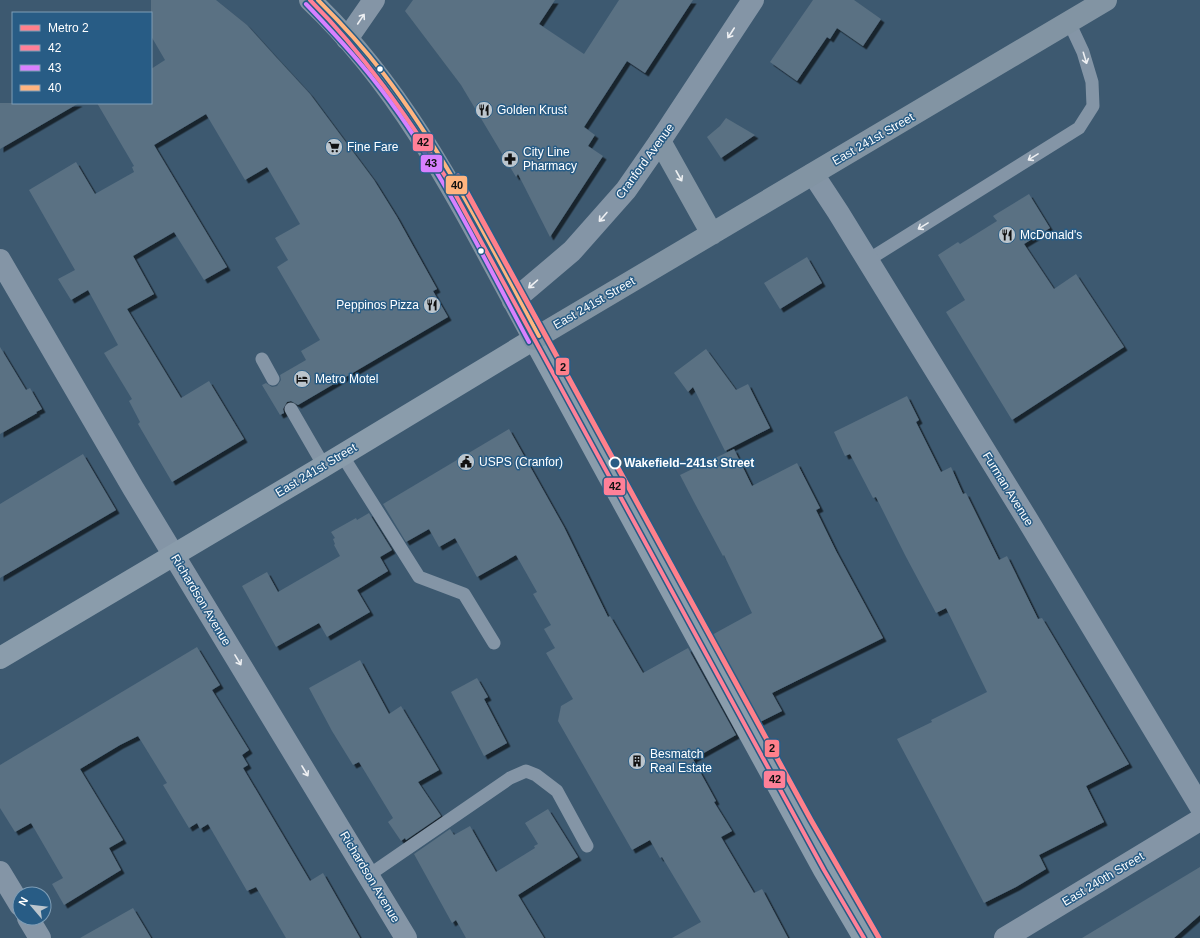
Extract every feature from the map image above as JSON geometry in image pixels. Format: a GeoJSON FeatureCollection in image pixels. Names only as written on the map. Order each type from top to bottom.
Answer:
{"type":"FeatureCollection","features":[{"type":"Feature","properties":{"kind":"main road"},"geometry":{"type":"LineString","coordinates":[[310,0],[348,39],[403,110],[447,179],[824,870],[864,938]]}},
{"type":"Feature","properties":{"kind":"main road","name":"East 241st Street"},"geometry":{"type":"LineString","coordinates":[[0,658],[1106,0]]}},
{"type":"Feature","properties":{"kind":"main road"},"geometry":{"type":"LineString","coordinates":[[660,141],[712,234]]}},
{"type":"Feature","properties":{"kind":"street"},"geometry":{"type":"LineString","coordinates":[[348,39],[374,0]]}},
{"type":"Feature","properties":{"kind":"street","name":"Cranford Avenue"},"geometry":{"type":"LineString","coordinates":[[513,301],[572,250],[626,190],[753,0]]}},
{"type":"Feature","properties":{"kind":"street","name":"Furman Avenue"},"geometry":{"type":"LineString","coordinates":[[813,174],[868,260],[1027,519],[1200,806]]}},
{"type":"Feature","properties":{"kind":"street","name":"Richardson Avenue"},"geometry":{"type":"LineString","coordinates":[[0,260],[133,488],[406,938]]}},
{"type":"Feature","properties":{"kind":"street","name":"East 240th Street"},"geometry":{"type":"LineString","coordinates":[[1005,938],[1200,820]]}},
{"type":"Feature","properties":{"kind":"street"},"geometry":{"type":"LineString","coordinates":[[0,872],[12,892]]}},
{"type":"Feature","properties":{"kind":"street"},"geometry":{"type":"LineString","coordinates":[[33,926],[40,938]]}},
{"type":"Feature","properties":{"kind":"lane"},"geometry":{"type":"LineString","coordinates":[[868,260],[1079,128],[1093,106],[1092,82],[1083,52],[1069,22]]}},
{"type":"Feature","properties":{"kind":"lane"},"geometry":{"type":"LineString","coordinates":[[262,359],[273,379]]}},
{"type":"Feature","properties":{"kind":"lane"},"geometry":{"type":"LineString","coordinates":[[291,409],[333,460],[419,577],[464,594],[494,642]]}},
{"type":"Feature","properties":{"kind":"lane"},"geometry":{"type":"LineString","coordinates":[[369,875],[510,778],[526,771],[536,775],[557,791],[587,846]]}},
{"type":"Feature","properties":{"kind":"building"},"geometry":{"type":"Polygon","coordinates":[[[151,0],[216,0],[247,25],[310,94],[374,180],[397,217],[437,289],[433,291],[448,317],[298,405],[291,401],[287,402],[283,409],[284,413],[280,415],[262,385],[266,383],[272,387],[277,386],[281,380],[280,375],[306,360],[301,351],[320,340],[277,267],[288,260],[275,238],[300,224],[267,167],[245,180],[206,114],[154,145],[227,267],[204,280],[174,232],[133,256],[154,294],[127,309],[181,398],[209,381],[244,439],[172,482],[138,424],[140,422],[129,401],[132,399],[104,353],[118,345],[88,290],[71,300],[58,279],[75,270],[29,190],[76,162],[95,194],[134,172],[132,167],[134,166],[98,104],[152,104],[152,68],[165,60],[152,38],[151,0]]]}},
{"type":"Feature","properties":{"kind":"building"},"geometry":{"type":"Polygon","coordinates":[[[413,0],[555,0],[539,24],[584,54],[619,0],[693,0],[645,73],[627,61],[584,127],[595,135],[588,146],[603,156],[550,237],[518,174],[516,177],[461,85],[405,11],[413,0]]]}},
{"type":"Feature","properties":{"kind":"building"},"geometry":{"type":"Polygon","coordinates":[[[813,0],[854,0],[881,19],[863,46],[837,28],[830,39],[827,37],[797,81],[770,62],[813,0]]]}},
{"type":"Feature","properties":{"kind":"building"},"geometry":{"type":"Polygon","coordinates":[[[0,103],[77,104],[0,149],[0,103]]]}},
{"type":"Feature","properties":{"kind":"building"},"geometry":{"type":"Polygon","coordinates":[[[726,118],[755,135],[721,158],[707,137],[720,126],[726,118]]]}},
{"type":"Feature","properties":{"kind":"building"},"geometry":{"type":"Polygon","coordinates":[[[1029,194],[1050,228],[1024,244],[1054,289],[1076,274],[1124,347],[1012,420],[946,312],[965,300],[938,255],[958,242],[960,244],[997,221],[993,216],[1029,194]]]}},
{"type":"Feature","properties":{"kind":"building"},"geometry":{"type":"Polygon","coordinates":[[[807,257],[822,283],[780,309],[764,283],[807,257]]]}},
{"type":"Feature","properties":{"kind":"building"},"geometry":{"type":"Polygon","coordinates":[[[0,347],[26,390],[30,388],[42,409],[0,434],[0,347]]]}},
{"type":"Feature","properties":{"kind":"building"},"geometry":{"type":"Polygon","coordinates":[[[706,349],[736,390],[748,384],[770,428],[725,451],[693,387],[688,392],[674,373],[706,349]]]}},
{"type":"Feature","properties":{"kind":"building"},"geometry":{"type":"Polygon","coordinates":[[[907,396],[919,420],[916,422],[941,472],[951,467],[963,494],[966,493],[999,560],[1007,556],[1038,619],[1042,618],[1129,764],[1086,786],[1104,822],[1039,855],[1046,869],[1016,887],[984,903],[897,739],[987,692],[946,608],[936,613],[876,497],[873,498],[850,454],[845,456],[834,432],[907,396]]]}},
{"type":"Feature","properties":{"kind":"building"},"geometry":{"type":"Polygon","coordinates":[[[509,429],[564,527],[608,617],[610,616],[643,673],[688,648],[736,735],[693,759],[716,801],[714,802],[732,831],[721,837],[754,893],[762,889],[788,938],[672,938],[701,922],[662,857],[660,858],[650,840],[632,850],[558,721],[561,706],[573,699],[546,653],[555,648],[544,629],[551,625],[533,594],[537,592],[516,555],[477,577],[455,538],[439,547],[429,529],[406,542],[383,504],[509,429]]]}},
{"type":"Feature","properties":{"kind":"building"},"geometry":{"type":"Polygon","coordinates":[[[734,449],[752,486],[797,463],[820,508],[816,510],[836,551],[883,638],[772,693],[782,711],[758,723],[710,636],[752,613],[724,555],[723,556],[680,475],[734,449]]]}},
{"type":"Feature","properties":{"kind":"building"},"geometry":{"type":"Polygon","coordinates":[[[83,454],[116,510],[0,578],[0,504],[83,454]]]}},
{"type":"Feature","properties":{"kind":"building"},"geometry":{"type":"Polygon","coordinates":[[[369,513],[392,550],[380,557],[388,571],[357,590],[370,612],[327,637],[319,623],[276,647],[242,586],[267,572],[278,592],[340,556],[334,545],[333,539],[335,538],[331,532],[356,518],[357,520],[369,513]]]}},
{"type":"Feature","properties":{"kind":"building"},"geometry":{"type":"Polygon","coordinates":[[[197,647],[220,685],[212,690],[249,750],[242,755],[248,765],[243,768],[310,881],[323,873],[360,938],[286,938],[256,887],[247,891],[208,824],[200,829],[197,823],[189,828],[163,785],[167,783],[138,736],[80,769],[123,840],[109,848],[121,870],[64,905],[52,884],[63,878],[31,823],[15,832],[0,808],[0,765],[197,647]]]}},
{"type":"Feature","properties":{"kind":"building"},"geometry":{"type":"Polygon","coordinates":[[[360,660],[389,714],[401,706],[439,770],[418,782],[441,816],[406,840],[405,838],[401,841],[388,822],[393,818],[359,762],[353,765],[332,731],[309,688],[360,660]]]}},
{"type":"Feature","properties":{"kind":"building"},"geometry":{"type":"Polygon","coordinates":[[[477,678],[488,697],[484,699],[507,743],[484,756],[451,692],[477,678]]]}},
{"type":"Feature","properties":{"kind":"building"},"geometry":{"type":"Polygon","coordinates":[[[548,809],[578,857],[518,895],[544,938],[466,938],[456,920],[452,923],[414,854],[450,829],[454,835],[470,826],[496,872],[535,848],[534,846],[538,844],[525,823],[548,809]]]}},
{"type":"Feature","properties":{"kind":"building"},"geometry":{"type":"Polygon","coordinates":[[[1200,867],[1200,915],[1174,938],[1082,938],[1200,867]]]}},
{"type":"Feature","properties":{"kind":"building"},"geometry":{"type":"Polygon","coordinates":[[[133,908],[151,938],[80,938],[133,908]]]}},
{"type":"Feature","properties":{"kind":"metro line","name":"2"},"geometry":{"type":"LineString","coordinates":[[458,176],[811,820],[879,938]]}},
{"type":"Feature","properties":{"kind":"transit line","name":"42"},"geometry":{"type":"LineString","coordinates":[[310,0],[366,63],[400,108],[447,179],[824,870],[864,938]]}},
{"type":"Feature","properties":{"kind":"transit line","name":"40"},"geometry":{"type":"LineString","coordinates":[[318,0],[352,35],[406,104],[447,168],[466,201],[539,336]]}},
{"type":"Feature","properties":{"kind":"transit line","name":"43"},"geometry":{"type":"LineString","coordinates":[[306,4],[365,69],[396,109],[457,207],[529,342]]}},
{"type":"Feature","properties":{"kind":"place","name":"Golden Krust"},"geometry":{"type":"Point","coordinates":[484,110]}},
{"type":"Feature","properties":{"kind":"place","name":"Fine Fare"},"geometry":{"type":"Point","coordinates":[334,147]}},
{"type":"Feature","properties":{"kind":"place","name":"City Line Pharmacy"},"geometry":{"type":"Point","coordinates":[510,159]}},
{"type":"Feature","properties":{"kind":"place","name":"McDonald's"},"geometry":{"type":"Point","coordinates":[1007,235]}},
{"type":"Feature","properties":{"kind":"place","name":"Peppinos Pizza"},"geometry":{"type":"Point","coordinates":[432,305]}},
{"type":"Feature","properties":{"kind":"place","name":"Metro Motel"},"geometry":{"type":"Point","coordinates":[302,379]}},
{"type":"Feature","properties":{"kind":"place","name":"USPS (Cranfor)"},"geometry":{"type":"Point","coordinates":[466,462]}},
{"type":"Feature","properties":{"kind":"place","name":"Wakefield–241st Street"},"geometry":{"type":"Point","coordinates":[615,463]}},
{"type":"Feature","properties":{"kind":"place","name":"Besmatch Real Estate"},"geometry":{"type":"Point","coordinates":[637,761]}}]}
